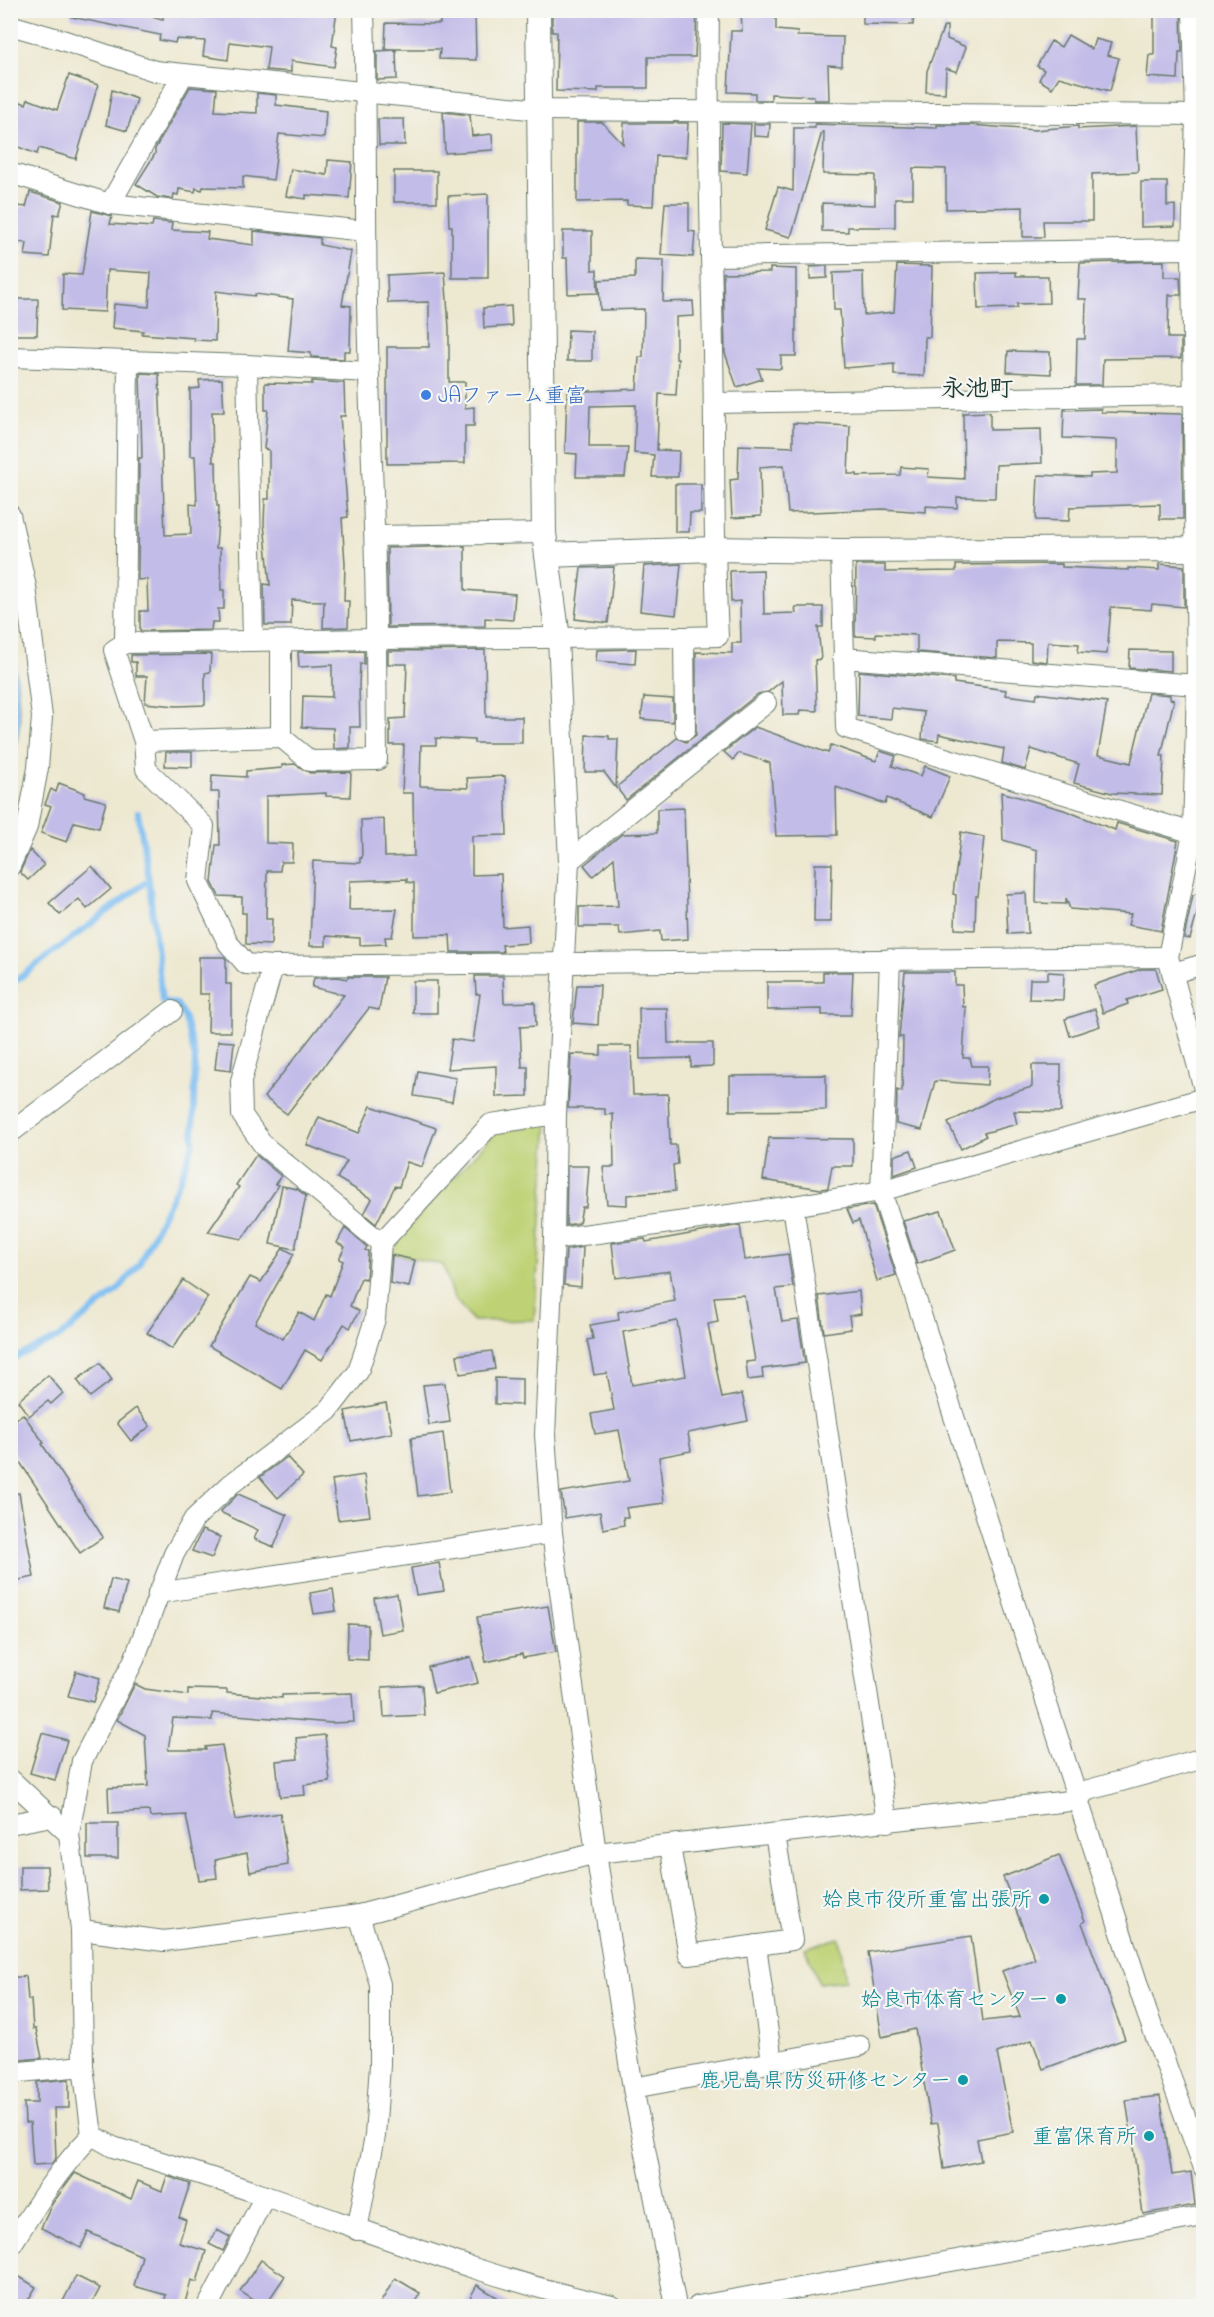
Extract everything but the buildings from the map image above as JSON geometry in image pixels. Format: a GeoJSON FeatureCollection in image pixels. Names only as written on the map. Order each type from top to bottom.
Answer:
{"type":"FeatureCollection","features":[{"type":"Feature","properties":{"kind":"street"},"geometry":{"type":"LineString","coordinates":[[144,741],[281,737],[310,761],[377,760],[376,536],[368,372],[364,10]]}},
{"type":"Feature","properties":{"kind":"street"},"geometry":{"type":"LineString","coordinates":[[538,10],[545,544],[558,639],[569,861],[556,1114],[554,1239],[545,1435],[552,1533],[596,1853],[633,2088],[676,2307]]}},
{"type":"Feature","properties":{"kind":"street"},"geometry":{"type":"LineString","coordinates":[[709,10],[707,111],[714,403],[714,549],[718,636],[125,643],[114,650],[144,741],[146,769],[204,826],[198,881],[228,943],[246,964],[273,966],[890,959],[1203,964]]}},
{"type":"Feature","properties":{"kind":"street"},"geometry":{"type":"LineString","coordinates":[[1193,10],[1200,116],[1192,249],[1193,395],[1199,548],[1198,831],[1170,965],[1203,1089]]}},
{"type":"Feature","properties":{"kind":"street"},"geometry":{"type":"LineString","coordinates":[[10,25],[155,71],[539,110],[1200,116]]}},
{"type":"Feature","properties":{"kind":"street"},"geometry":{"type":"LineString","coordinates":[[110,204],[183,75]]}},
{"type":"Feature","properties":{"kind":"street"},"geometry":{"type":"LineString","coordinates":[[10,173],[110,204],[365,231]]}},
{"type":"Feature","properties":{"kind":"street"},"geometry":{"type":"LineString","coordinates":[[711,256],[1192,249]]}},
{"type":"Feature","properties":{"kind":"street"},"geometry":{"type":"LineString","coordinates":[[10,357],[247,365],[368,372]]}},
{"type":"Feature","properties":{"kind":"street"},"geometry":{"type":"LineString","coordinates":[[125,643],[128,361]]}},
{"type":"Feature","properties":{"kind":"street"},"geometry":{"type":"LineString","coordinates":[[247,365],[253,641]]}},
{"type":"Feature","properties":{"kind":"street"},"geometry":{"type":"LineString","coordinates":[[714,403],[1193,395]]}},
{"type":"Feature","properties":{"kind":"street"},"geometry":{"type":"LineString","coordinates":[[10,515],[26,587],[42,717],[38,768],[27,827],[10,866]]}},
{"type":"Feature","properties":{"kind":"street"},"geometry":{"type":"LineString","coordinates":[[376,536],[545,544],[841,551],[1199,548]]}},
{"type":"Feature","properties":{"kind":"street"},"geometry":{"type":"LineString","coordinates":[[841,551],[846,728],[1198,831]]}},
{"type":"Feature","properties":{"kind":"street"},"geometry":{"type":"LineString","coordinates":[[684,637],[685,730]]}},
{"type":"Feature","properties":{"kind":"street"},"geometry":{"type":"LineString","coordinates":[[281,642],[281,737]]}},
{"type":"Feature","properties":{"kind":"street"},"geometry":{"type":"LineString","coordinates":[[843,658],[1200,684]]}},
{"type":"Feature","properties":{"kind":"street"},"geometry":{"type":"LineString","coordinates":[[569,861],[766,703]]}},
{"type":"Feature","properties":{"kind":"street"},"geometry":{"type":"LineString","coordinates":[[890,959],[881,1191],[1147,2013],[1203,2168]]}},
{"type":"Feature","properties":{"kind":"street"},"geometry":{"type":"LineString","coordinates":[[273,966],[241,1081],[242,1115],[264,1146],[381,1243]]}},
{"type":"Feature","properties":{"kind":"street"},"geometry":{"type":"LineString","coordinates":[[10,1133],[172,1011]]}},
{"type":"Feature","properties":{"kind":"street"},"geometry":{"type":"LineString","coordinates":[[554,1239],[793,1206],[881,1191],[1203,1098]]}},
{"type":"Feature","properties":{"kind":"street"},"geometry":{"type":"LineString","coordinates":[[92,2135],[83,2066],[81,1930],[69,1834],[82,1761],[135,1660],[174,1554],[194,1519],[231,1484],[328,1411],[358,1372],[375,1319],[381,1243],[491,1124],[556,1114]]}},
{"type":"Feature","properties":{"kind":"street"},"geometry":{"type":"LineString","coordinates":[[793,1206],[886,1822]]}},
{"type":"Feature","properties":{"kind":"street"},"geometry":{"type":"LineString","coordinates":[[158,1593],[552,1533]]}},
{"type":"Feature","properties":{"kind":"street"},"geometry":{"type":"LineString","coordinates":[[81,1930],[164,1941],[359,1915],[596,1853],[1079,1800],[1085,1791],[1203,1758]]}},
{"type":"Feature","properties":{"kind":"street"},"geometry":{"type":"LineString","coordinates":[[10,1779],[69,1834]]}},
{"type":"Feature","properties":{"kind":"street"},"geometry":{"type":"LineString","coordinates":[[10,1824],[52,1816]]}},
{"type":"Feature","properties":{"kind":"street"},"geometry":{"type":"LineString","coordinates":[[670,1846],[689,1955],[792,1940],[775,1834]]}},
{"type":"Feature","properties":{"kind":"street"},"geometry":{"type":"LineString","coordinates":[[357,2230],[375,2136],[380,2053],[380,1984],[359,1915]]}},
{"type":"Feature","properties":{"kind":"street"},"geometry":{"type":"LineString","coordinates":[[756,1945],[772,2062]]}},
{"type":"Feature","properties":{"kind":"street"},"geometry":{"type":"LineString","coordinates":[[633,2088],[860,2046]]}},
{"type":"Feature","properties":{"kind":"street"},"geometry":{"type":"LineString","coordinates":[[10,2073],[83,2066]]}},
{"type":"Feature","properties":{"kind":"street"},"geometry":{"type":"LineString","coordinates":[[92,2135],[113,2147],[265,2196],[564,2302],[612,2307]]}},
{"type":"Feature","properties":{"kind":"street"},"geometry":{"type":"LineString","coordinates":[[10,2247],[41,2197],[92,2135]]}},
{"type":"Feature","properties":{"kind":"street"},"geometry":{"type":"LineString","coordinates":[[208,2307],[265,2196]]}},
{"type":"Feature","properties":{"kind":"street"},"geometry":{"type":"LineString","coordinates":[[698,2307],[1203,2216]]}},
{"type":"Feature","properties":{"kind":"green space"},"geometry":{"type":"Polygon","coordinates":[[[548,1123],[534,1320],[473,1321],[454,1298],[443,1265],[390,1253],[396,1240],[496,1132],[548,1123]]]}},
{"type":"Feature","properties":{"kind":"green space"},"geometry":{"type":"Polygon","coordinates":[[[839,1938],[846,1980],[819,1983],[805,1948],[839,1938]]]}},
{"type":"Feature","properties":{"kind":"water"},"geometry":{"type":"Polygon","coordinates":[[[11,641],[20,722],[11,781],[11,641]]]}},
{"type":"Feature","properties":{"kind":"waterway"},"geometry":{"type":"LineString","coordinates":[[138,812],[149,880]]}},
{"type":"Feature","properties":{"kind":"waterway"},"geometry":{"type":"LineString","coordinates":[[10,985],[149,880],[162,1001],[177,1004],[185,1019],[195,1058],[193,1144],[180,1180],[139,1264],[118,1290],[60,1337],[10,1360]]}},
{"type":"Feature","properties":{"kind":"place","name":"JAファーム重富"},"geometry":{"type":"Point","coordinates":[426,395]}},
{"type":"Feature","properties":{"kind":"place","name":"姶良市役所重富出張所"},"geometry":{"type":"Point","coordinates":[1044,1899]}},
{"type":"Feature","properties":{"kind":"place","name":"姶良市体育センター"},"geometry":{"type":"Point","coordinates":[1061,1999]}},
{"type":"Feature","properties":{"kind":"place","name":"鹿児島県防災研修センター"},"geometry":{"type":"Point","coordinates":[963,2080]}},
{"type":"Feature","properties":{"kind":"place","name":"重富保育所"},"geometry":{"type":"Point","coordinates":[1149,2136]}},
{"type":"Feature","properties":{"kind":"district","name":"永池町"},"geometry":{"type":"Point","coordinates":[977,388]}}]}
